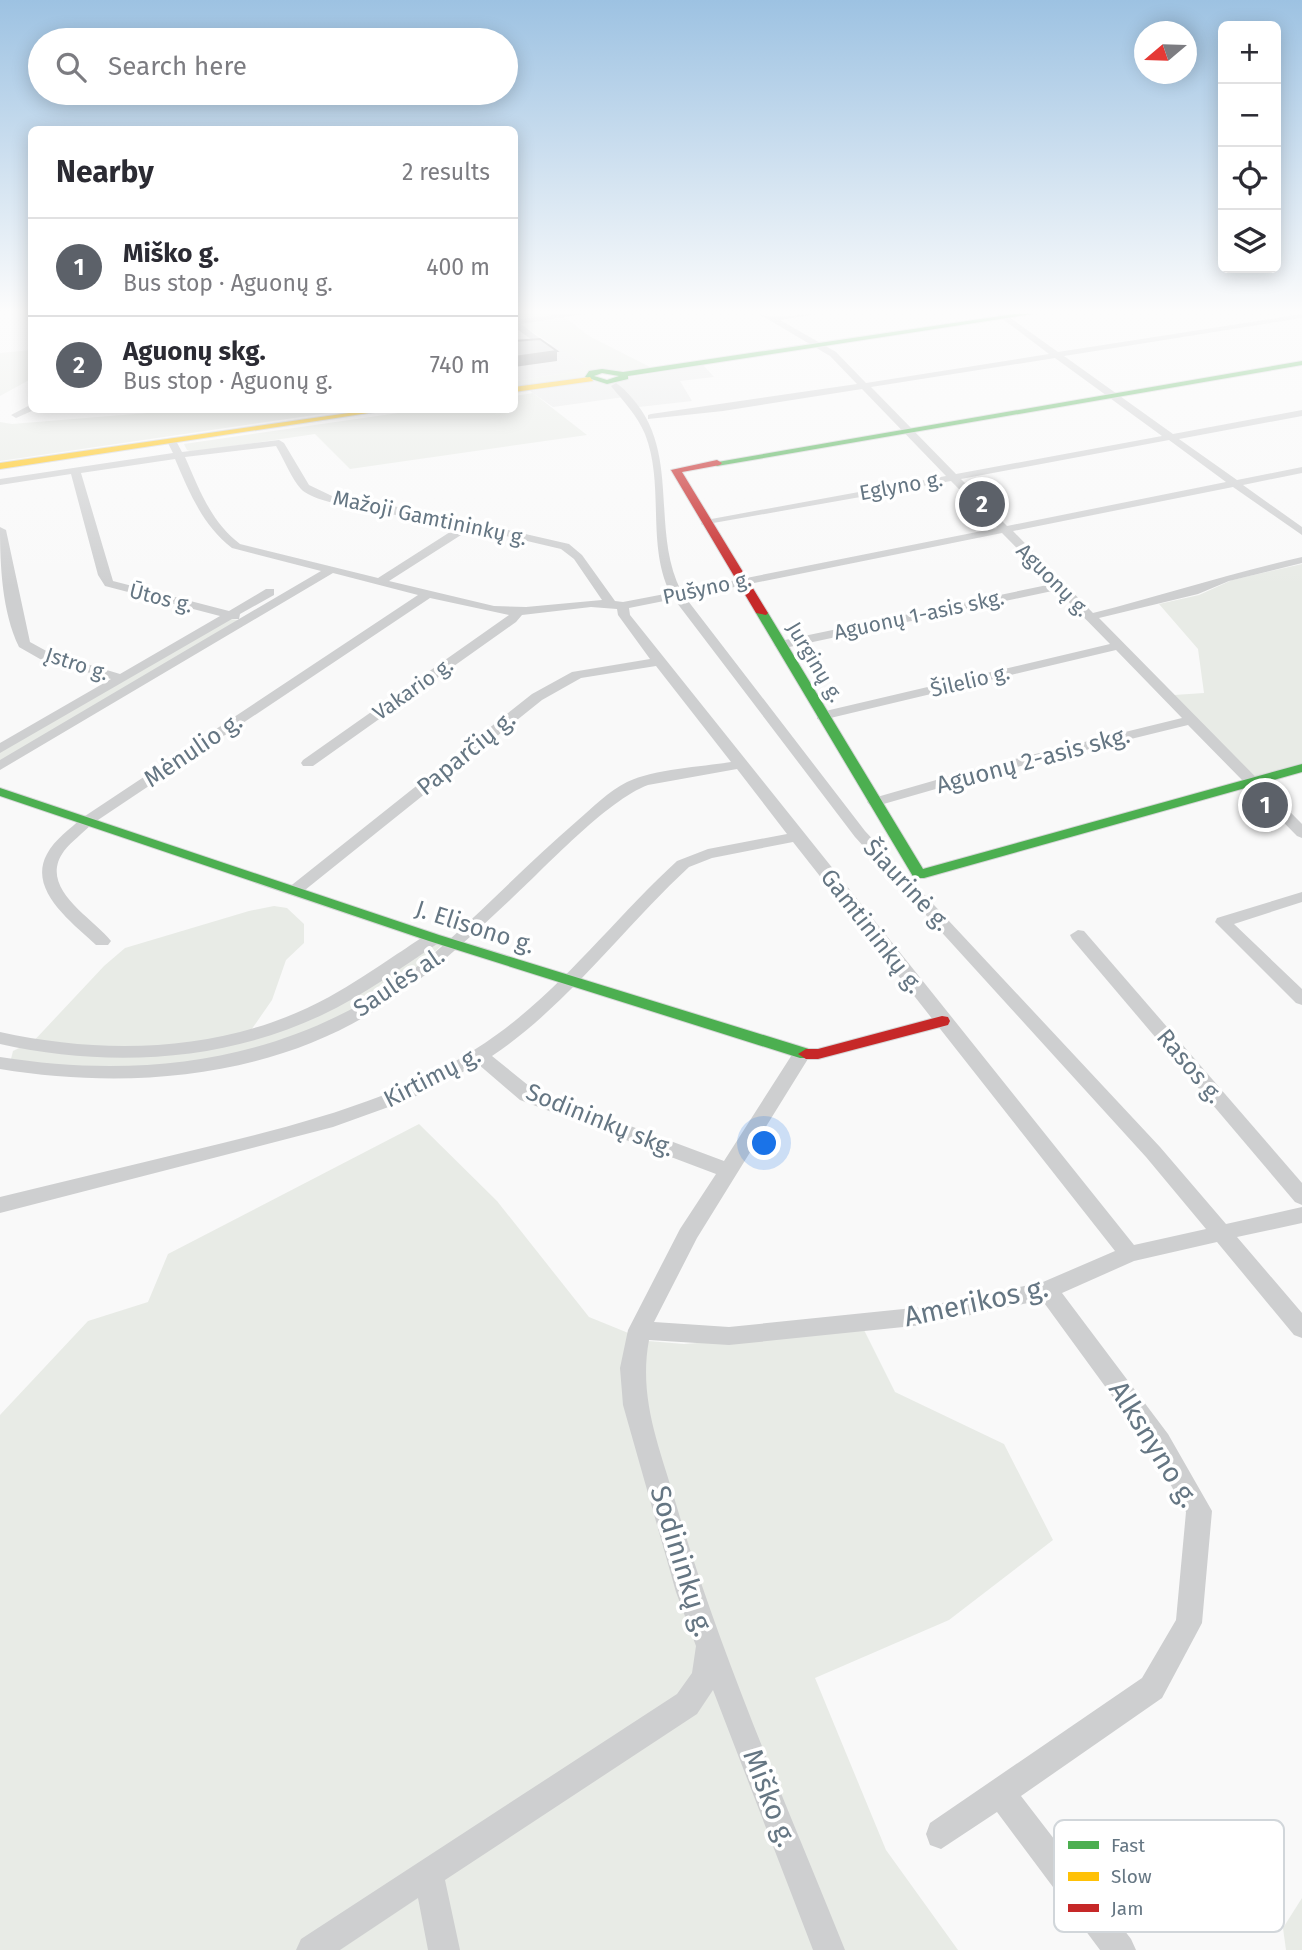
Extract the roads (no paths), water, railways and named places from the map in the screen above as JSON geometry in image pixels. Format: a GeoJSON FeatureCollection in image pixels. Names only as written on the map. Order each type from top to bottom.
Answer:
{"type":"FeatureCollection","features":[{"type":"Feature","properties":{"kind":"main road"},"geometry":{"type":"LineString","coordinates":[[908,431],[1061,405]]}},
{"type":"Feature","properties":{"kind":"main road"},"geometry":{"type":"LineString","coordinates":[[0,466],[176,448],[368,413]]}},
{"type":"Feature","properties":{"kind":"main road","name":"Jurginų g."},"geometry":{"type":"LineString","coordinates":[[908,431],[676,470],[919,875],[1253,782]]}},
{"type":"Feature","properties":{"kind":"main road"},"geometry":{"type":"LineString","coordinates":[[1253,782],[1302,768]]}},
{"type":"Feature","properties":{"kind":"main road","name":"J. Elisono g."},"geometry":{"type":"LineString","coordinates":[[0,792],[434,938],[802,1054],[818,1054],[942,1021]]}},
{"type":"Feature","properties":{"kind":"street","name":"Šiaurinė g."},"geometry":{"type":"LineString","coordinates":[[635,405],[654,443],[666,566],[676,595],[860,834],[1153,1152],[1223,1231],[1302,1329]]}},
{"type":"Feature","properties":{"kind":"street"},"geometry":{"type":"LineString","coordinates":[[651,417],[733,405]]}},
{"type":"Feature","properties":{"kind":"street","name":"Aguonų g."},"geometry":{"type":"LineString","coordinates":[[883,405],[1302,833]]}},
{"type":"Feature","properties":{"kind":"street"},"geometry":{"type":"LineString","coordinates":[[1127,405],[1302,532]]}},
{"type":"Feature","properties":{"kind":"street"},"geometry":{"type":"LineString","coordinates":[[16,415],[28,409]]}},
{"type":"Feature","properties":{"kind":"street","name":"Eglyno g."},"geometry":{"type":"LineString","coordinates":[[706,523],[1302,413]]}},
{"type":"Feature","properties":{"kind":"street","name":"Mažoji Gamtininkų g."},"geometry":{"type":"LineString","coordinates":[[0,482],[75,471],[176,448],[279,443],[305,487],[311,492],[565,546],[578,557],[616,605]]}},
{"type":"Feature","properties":{"kind":"street","name":"Pušyno g."},"geometry":{"type":"LineString","coordinates":[[176,448],[209,519],[223,538],[255,553],[494,610],[517,613],[580,604],[616,605],[676,595],[1302,470]]}},
{"type":"Feature","properties":{"kind":"street","name":"Ūtos g."},"geometry":{"type":"LineString","coordinates":[[75,471],[104,575],[109,583],[247,619]]}},
{"type":"Feature","properties":{"kind":"street"},"geometry":{"type":"LineString","coordinates":[[379,582],[469,525]]}},
{"type":"Feature","properties":{"kind":"street","name":"Įstro g."},"geometry":{"type":"LineString","coordinates":[[0,530],[13,602],[24,644],[45,656],[121,678]]}},
{"type":"Feature","properties":{"kind":"street"},"geometry":{"type":"LineString","coordinates":[[1090,617],[1194,591],[1225,578],[1302,560]]}},
{"type":"Feature","properties":{"kind":"street"},"geometry":{"type":"LineString","coordinates":[[0,749],[316,567]]}},
{"type":"Feature","properties":{"kind":"street"},"geometry":{"type":"LineString","coordinates":[[0,766],[330,570]]}},
{"type":"Feature","properties":{"kind":"street","name":"Aguonų 1-asis skg."},"geometry":{"type":"LineString","coordinates":[[780,645],[1059,586]]}},
{"type":"Feature","properties":{"kind":"street","name":"Mėnulio g."},"geometry":{"type":"LineString","coordinates":[[102,941],[55,894],[50,877],[54,856],[87,821],[427,594]]}},
{"type":"Feature","properties":{"kind":"street","name":"Gamtininkų g."},"geometry":{"type":"LineString","coordinates":[[616,605],[942,1021],[1129,1254]]}},
{"type":"Feature","properties":{"kind":"street","name":"Vakario g."},"geometry":{"type":"LineString","coordinates":[[308,763],[517,613]]}},
{"type":"Feature","properties":{"kind":"street","name":"Šilelio g."},"geometry":{"type":"LineString","coordinates":[[822,716],[1118,646]]}},
{"type":"Feature","properties":{"kind":"street","name":"Paparčių g."},"geometry":{"type":"LineString","coordinates":[[294,891],[537,696],[577,675],[659,662]]}},
{"type":"Feature","properties":{"kind":"street","name":"Aguonų 2-asis skg."},"geometry":{"type":"LineString","coordinates":[[875,802],[984,771],[1191,720]]}},
{"type":"Feature","properties":{"kind":"street","name":"Saulės al."},"geometry":{"type":"LineString","coordinates":[[0,1063],[66,1072],[147,1073],[219,1062],[300,1041],[343,1020],[402,984],[454,944],[631,786],[645,781],[743,764]]}},
{"type":"Feature","properties":{"kind":"street","name":"Kirtimų g."},"geometry":{"type":"LineString","coordinates":[[0,1205],[324,1124],[393,1101],[479,1055],[506,1037],[571,981],[683,864],[708,854],[799,836]]}},
{"type":"Feature","properties":{"kind":"street"},"geometry":{"type":"LineString","coordinates":[[1302,897],[1223,922],[1302,999]]}},
{"type":"Feature","properties":{"kind":"street","name":"Rasos g."},"geometry":{"type":"LineString","coordinates":[[1078,935],[1302,1197]]}},
{"type":"Feature","properties":{"kind":"street","name":"Saulės al."},"geometry":{"type":"LineString","coordinates":[[7,1040],[53,1050],[155,1053],[247,1036],[313,1012],[362,985],[434,938]]}},
{"type":"Feature","properties":{"kind":"street"},"geometry":{"type":"LineString","coordinates":[[0,1056],[7,1040]]}},
{"type":"Feature","properties":{"kind":"street","name":"Sodininkų g."},"geometry":{"type":"LineString","coordinates":[[312,1950],[687,1704],[705,1678],[710,1646],[689,1592],[635,1405],[632,1368],[639,1330],[688,1235],[802,1054]]}},
{"type":"Feature","properties":{"kind":"street","name":"Sodininkų skg."},"geometry":{"type":"LineString","coordinates":[[479,1055],[527,1095],[730,1171]]}},
{"type":"Feature","properties":{"kind":"street","name":"Amerikos g."},"geometry":{"type":"LineString","coordinates":[[639,1330],[729,1336],[923,1317],[1046,1290],[1129,1254],[1302,1215]]}},
{"type":"Feature","properties":{"kind":"street","name":"Alksnyno g."},"geometry":{"type":"LineString","coordinates":[[941,1834],[1152,1688],[1189,1623],[1199,1511],[1158,1441],[1046,1290]]}},
{"type":"Feature","properties":{"kind":"street","name":"Miško g."},"geometry":{"type":"LineString","coordinates":[[710,1646],[829,1950]]}},
{"type":"Feature","properties":{"kind":"street"},"geometry":{"type":"LineString","coordinates":[[1001,1793],[1054,1863]]}},
{"type":"Feature","properties":{"kind":"street"},"geometry":{"type":"LineString","coordinates":[[429,1875],[444,1950]]}},
{"type":"Feature","properties":{"kind":"street"},"geometry":{"type":"LineString","coordinates":[[1106,1932],[1120,1950]]}},
{"type":"Feature","properties":{"kind":"place","name":"Aguonų skg."},"geometry":{"type":"Point","coordinates":[982,504]}},
{"type":"Feature","properties":{"kind":"place","name":"Miško g."},"geometry":{"type":"Point","coordinates":[1265,805]}}]}
